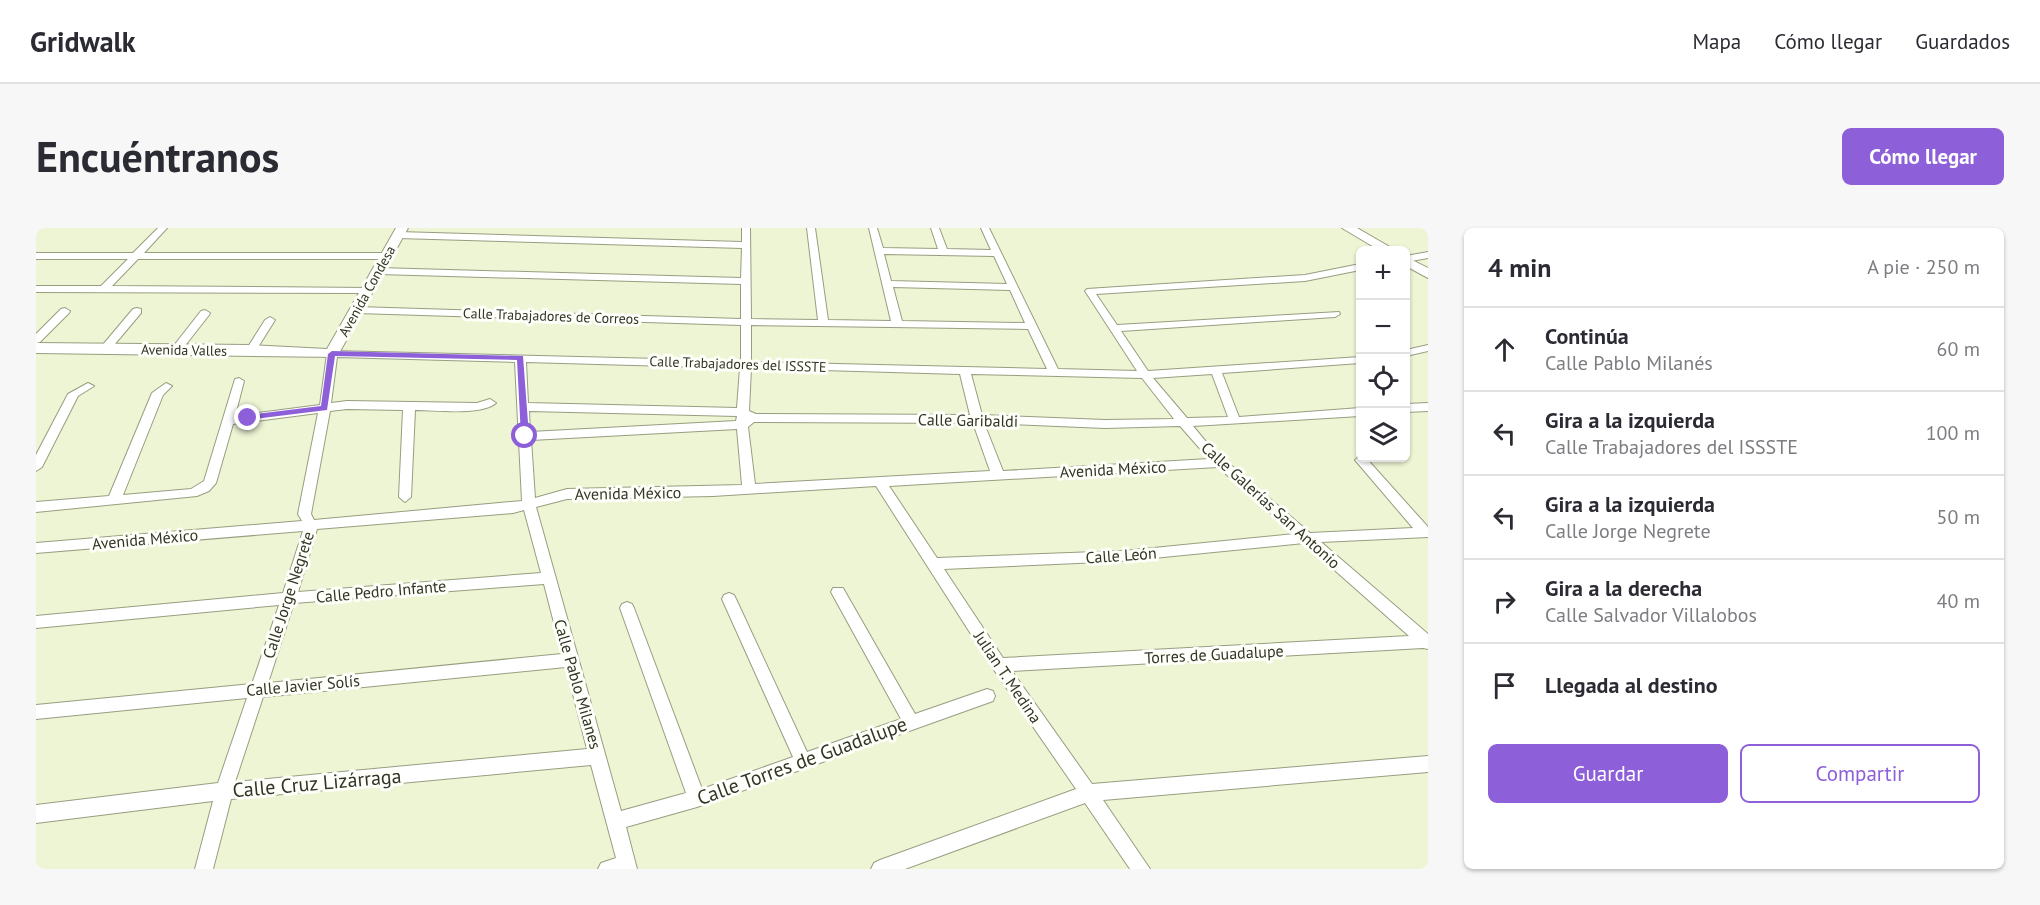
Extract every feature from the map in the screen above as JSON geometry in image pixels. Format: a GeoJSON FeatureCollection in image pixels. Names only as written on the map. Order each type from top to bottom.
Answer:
{"type":"FeatureCollection","features":[{"type":"Feature","properties":{"kind":"street"},"geometry":{"type":"LineString","coordinates":[[104,289],[163,228]]}},
{"type":"Feature","properties":{"kind":"street"},"geometry":{"type":"LineString","coordinates":[[746,228],[746,364],[742,425],[749,488]]}},
{"type":"Feature","properties":{"kind":"street"},"geometry":{"type":"LineString","coordinates":[[812,228],[823,322]]}},
{"type":"Feature","properties":{"kind":"street"},"geometry":{"type":"LineString","coordinates":[[873,228],[897,323]]}},
{"type":"Feature","properties":{"kind":"street"},"geometry":{"type":"LineString","coordinates":[[935,228],[944,252]]}},
{"type":"Feature","properties":{"kind":"street"},"geometry":{"type":"LineString","coordinates":[[985,228],[1053,371]]}},
{"type":"Feature","properties":{"kind":"street"},"geometry":{"type":"LineString","coordinates":[[1333,228],[1364,246]]}},
{"type":"Feature","properties":{"kind":"street"},"geometry":{"type":"LineString","coordinates":[[1354,229],[1382,246]]}},
{"type":"Feature","properties":{"kind":"street"},"geometry":{"type":"LineString","coordinates":[[400,232],[746,246]]}},
{"type":"Feature","properties":{"kind":"street","name":"Avenida Condesa"},"geometry":{"type":"LineString","coordinates":[[332,354],[400,232]]}},
{"type":"Feature","properties":{"kind":"street"},"geometry":{"type":"LineString","coordinates":[[879,251],[997,253]]}},
{"type":"Feature","properties":{"kind":"street"},"geometry":{"type":"LineString","coordinates":[[1410,259],[1428,255]]}},
{"type":"Feature","properties":{"kind":"street"},"geometry":{"type":"LineString","coordinates":[[36,256],[387,256]]}},
{"type":"Feature","properties":{"kind":"street"},"geometry":{"type":"LineString","coordinates":[[1410,263],[1428,274]]}},
{"type":"Feature","properties":{"kind":"street","name":"Calle Galerías San Antonio"},"geometry":{"type":"LineString","coordinates":[[1356,268],[1305,278],[1090,291],[1145,375],[1208,452],[1427,642]]}},
{"type":"Feature","properties":{"kind":"street"},"geometry":{"type":"LineString","coordinates":[[378,271],[746,281]]}},
{"type":"Feature","properties":{"kind":"street"},"geometry":{"type":"LineString","coordinates":[[1410,273],[1428,284]]}},
{"type":"Feature","properties":{"kind":"street"},"geometry":{"type":"LineString","coordinates":[[887,284],[1013,287]]}},
{"type":"Feature","properties":{"kind":"street"},"geometry":{"type":"LineString","coordinates":[[36,289],[368,290]]}},
{"type":"Feature","properties":{"kind":"street","name":"Calle Trabajadores de Correos"},"geometry":{"type":"LineString","coordinates":[[357,310],[746,322],[1031,326]]}},
{"type":"Feature","properties":{"kind":"street"},"geometry":{"type":"LineString","coordinates":[[36,340],[65,311]]}},
{"type":"Feature","properties":{"kind":"street"},"geometry":{"type":"LineString","coordinates":[[105,349],[137,311]]}},
{"type":"Feature","properties":{"kind":"street"},"geometry":{"type":"LineString","coordinates":[[177,350],[205,313]]}},
{"type":"Feature","properties":{"kind":"street"},"geometry":{"type":"LineString","coordinates":[[1115,328],[1335,314]]}},
{"type":"Feature","properties":{"kind":"street"},"geometry":{"type":"LineString","coordinates":[[251,350],[270,320]]}},
{"type":"Feature","properties":{"kind":"street","name":"Avenida Valles"},"geometry":{"type":"LineString","coordinates":[[36,348],[251,350],[332,354]]}},
{"type":"Feature","properties":{"kind":"street"},"geometry":{"type":"LineString","coordinates":[[1410,352],[1428,348]]}},
{"type":"Feature","properties":{"kind":"street","name":"Calle Trabajadores del ISSSTE"},"geometry":{"type":"LineString","coordinates":[[332,354],[1145,375],[1356,360]]}},
{"type":"Feature","properties":{"kind":"street","name":"Calle Jorge Negrete"},"geometry":{"type":"LineString","coordinates":[[204,869],[256,689],[311,525],[304,514],[324,412],[332,354]]}},
{"type":"Feature","properties":{"kind":"street","name":"Calle Pablo Milanes"},"geometry":{"type":"LineString","coordinates":[[520,358],[529,503],[547,578],[599,756],[628,867]]}},
{"type":"Feature","properties":{"kind":"street"},"geometry":{"type":"LineString","coordinates":[[964,369],[976,419],[998,475]]}},
{"type":"Feature","properties":{"kind":"street"},"geometry":{"type":"LineString","coordinates":[[1216,371],[1235,422]]}},
{"type":"Feature","properties":{"kind":"street"},"geometry":{"type":"LineString","coordinates":[[36,507],[193,493],[205,488],[210,483],[239,381]]}},
{"type":"Feature","properties":{"kind":"street"},"geometry":{"type":"LineString","coordinates":[[36,467],[74,394],[88,386]]}},
{"type":"Feature","properties":{"kind":"street"},"geometry":{"type":"LineString","coordinates":[[114,500],[158,393],[166,386]]}},
{"type":"Feature","properties":{"kind":"street"},"geometry":{"type":"LineString","coordinates":[[227,425],[324,412],[347,405],[478,407],[490,403]]}},
{"type":"Feature","properties":{"kind":"street"},"geometry":{"type":"LineString","coordinates":[[405,497],[409,406]]}},
{"type":"Feature","properties":{"kind":"street"},"geometry":{"type":"LineString","coordinates":[[1410,408],[1428,406]]}},
{"type":"Feature","properties":{"kind":"street","name":"Calle Garibaldi"},"geometry":{"type":"LineString","coordinates":[[524,407],[742,412],[754,418],[976,419],[1105,424],[1235,422],[1356,412]]}},
{"type":"Feature","properties":{"kind":"street"},"geometry":{"type":"LineString","coordinates":[[525,436],[742,425],[754,418]]}},
{"type":"Feature","properties":{"kind":"street"},"geometry":{"type":"LineString","coordinates":[[1363,462],[1426,532]]}},
{"type":"Feature","properties":{"kind":"street","name":"Avenida México"},"geometry":{"type":"LineString","coordinates":[[36,548],[513,507],[567,494],[714,491],[1222,463]]}},
{"type":"Feature","properties":{"kind":"street","name":"Julian T. Medina"},"geometry":{"type":"LineString","coordinates":[[879,481],[999,665],[1141,869]]}},
{"type":"Feature","properties":{"kind":"street","name":"Calle León"},"geometry":{"type":"LineString","coordinates":[[933,564],[1123,556],[1308,538],[1426,532]]}},
{"type":"Feature","properties":{"kind":"street","name":"Calle Pedro Infante"},"geometry":{"type":"LineString","coordinates":[[36,622],[288,598],[547,578]]}},
{"type":"Feature","properties":{"kind":"street"},"geometry":{"type":"LineString","coordinates":[[838,592],[911,722]]}},
{"type":"Feature","properties":{"kind":"street"},"geometry":{"type":"LineString","coordinates":[[729,599],[803,761]]}},
{"type":"Feature","properties":{"kind":"street"},"geometry":{"type":"LineString","coordinates":[[627,608],[697,799]]}},
{"type":"Feature","properties":{"kind":"street","name":"Torres de Guadalupe"},"geometry":{"type":"LineString","coordinates":[[999,665],[1427,642]]}},
{"type":"Feature","properties":{"kind":"street","name":"Calle Javier Solís"},"geometry":{"type":"LineString","coordinates":[[36,712],[571,660]]}},
{"type":"Feature","properties":{"kind":"street","name":"Calle Torres de Guadalupe"},"geometry":{"type":"LineString","coordinates":[[616,821],[697,799],[987,696]]}},
{"type":"Feature","properties":{"kind":"street","name":"Calle Cruz Lizárraga"},"geometry":{"type":"LineString","coordinates":[[36,814],[225,791],[599,756]]}},
{"type":"Feature","properties":{"kind":"street"},"geometry":{"type":"LineString","coordinates":[[880,869],[1089,793],[1428,764]]}},
{"type":"Feature","properties":{"kind":"street"},"geometry":{"type":"LineString","coordinates":[[607,869],[628,867]]}},
{"type":"Feature","properties":{"kind":"route"},"geometry":{"type":"LineString","coordinates":[[248,418],[324,408],[332,354],[520,358],[525,436]]}}]}
